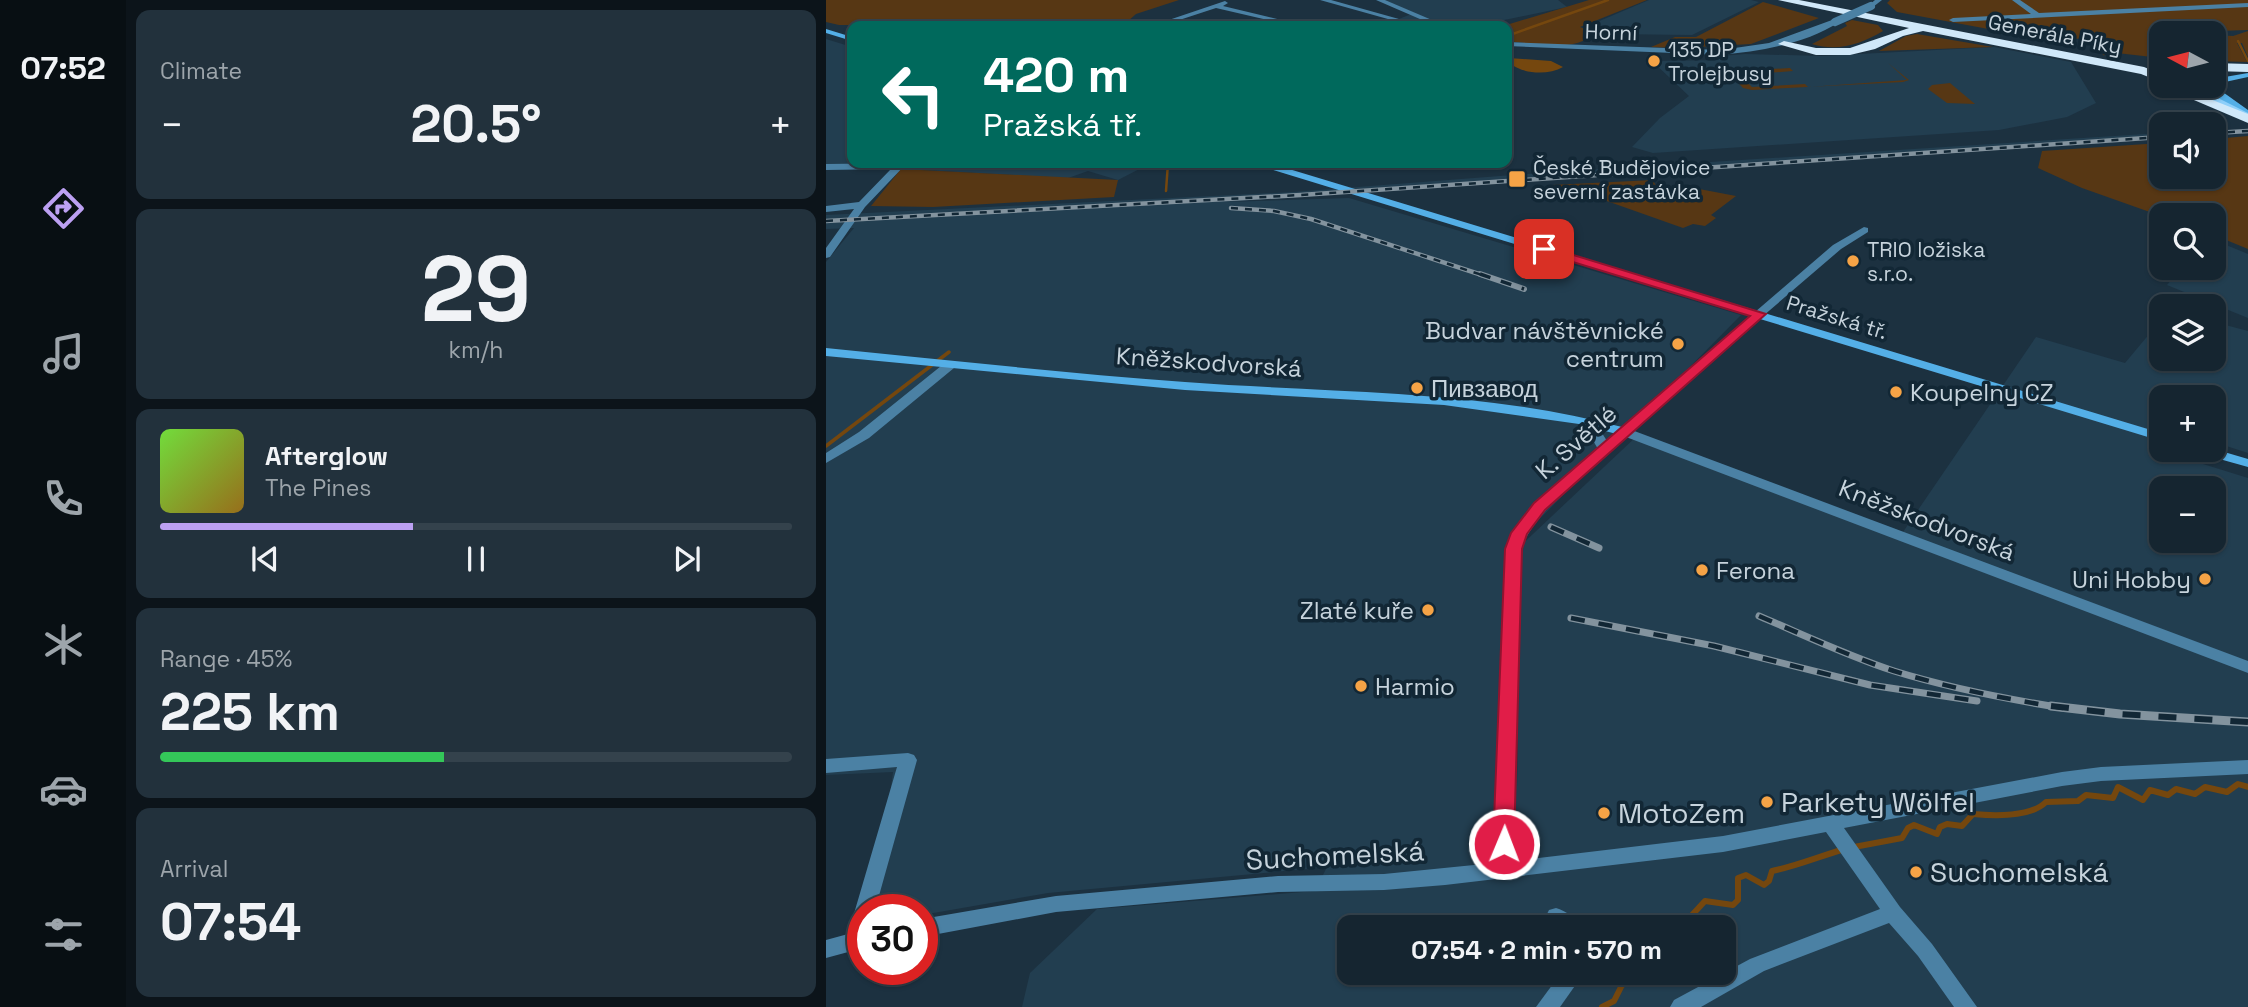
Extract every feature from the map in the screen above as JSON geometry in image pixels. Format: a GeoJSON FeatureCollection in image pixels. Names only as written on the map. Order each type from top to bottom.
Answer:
{"type":"FeatureCollection","features":[{"type":"Feature","properties":{"kind":"highway","name":"Generála Píky"},"geometry":{"type":"LineString","coordinates":[[1783,0],[1955,35],[2051,51]]}},
{"type":"Feature","properties":{"kind":"highway","name":"Generála Píky"},"geometry":{"type":"LineString","coordinates":[[1799,0],[2149,71]]}},
{"type":"Feature","properties":{"kind":"highway"},"geometry":{"type":"LineString","coordinates":[[1848,14],[1893,26],[1896,30],[1894,35]]}},
{"type":"Feature","properties":{"kind":"highway"},"geometry":{"type":"LineString","coordinates":[[1784,44],[1809,50],[1847,51],[1865,49],[1894,35],[1912,30],[1955,35]]}},
{"type":"Feature","properties":{"kind":"highway"},"geometry":{"type":"LineString","coordinates":[[2226,72],[2248,71]]}},
{"type":"Feature","properties":{"kind":"highway"},"geometry":{"type":"LineString","coordinates":[[2198,98],[2248,117]]}},
{"type":"Feature","properties":{"kind":"main road"},"geometry":{"type":"LineString","coordinates":[[826,31],[847,37]]}},
{"type":"Feature","properties":{"kind":"main road"},"geometry":{"type":"LineString","coordinates":[[2248,71],[2222,80],[2216,90],[2248,117]]}},
{"type":"Feature","properties":{"kind":"main road"},"geometry":{"type":"LineString","coordinates":[[2212,98],[2248,117]]}},
{"type":"Feature","properties":{"kind":"main road"},"geometry":{"type":"LineString","coordinates":[[2214,98],[2220,102]]}},
{"type":"Feature","properties":{"kind":"main road","name":"Pražská tř."},"geometry":{"type":"LineString","coordinates":[[1277,168],[2149,433]]}},
{"type":"Feature","properties":{"kind":"main road","name":"K. Světlé"},"geometry":{"type":"LineString","coordinates":[[1624,432],[1759,314]]}},
{"type":"Feature","properties":{"kind":"main road","name":"Kněžskodvorská"},"geometry":{"type":"LineString","coordinates":[[826,352],[1185,386],[1444,401],[1588,422],[1624,432]]}},
{"type":"Feature","properties":{"kind":"main road"},"geometry":{"type":"LineString","coordinates":[[2226,457],[2248,463]]}},
{"type":"Feature","properties":{"kind":"street"},"geometry":{"type":"LineString","coordinates":[[1174,21],[1233,0]]}},
{"type":"Feature","properties":{"kind":"street"},"geometry":{"type":"LineString","coordinates":[[1322,0],[1395,19]]}},
{"type":"Feature","properties":{"kind":"street"},"geometry":{"type":"LineString","coordinates":[[1379,0],[1430,21]]}},
{"type":"Feature","properties":{"kind":"street","name":"Horní"},"geometry":{"type":"LineString","coordinates":[[1512,44],[1702,53],[1751,51],[1784,44],[1879,0]]}},
{"type":"Feature","properties":{"kind":"street"},"geometry":{"type":"LineString","coordinates":[[2015,0],[2037,15]]}},
{"type":"Feature","properties":{"kind":"street"},"geometry":{"type":"LineString","coordinates":[[1953,20],[2248,5]]}},
{"type":"Feature","properties":{"kind":"street"},"geometry":{"type":"LineString","coordinates":[[1215,6],[1280,21]]}},
{"type":"Feature","properties":{"kind":"street"},"geometry":{"type":"LineString","coordinates":[[1390,21],[1412,14]]}},
{"type":"Feature","properties":{"kind":"street"},"geometry":{"type":"LineString","coordinates":[[826,167],[847,166]]}},
{"type":"Feature","properties":{"kind":"street"},"geometry":{"type":"LineString","coordinates":[[826,255],[831,243],[896,168]]}},
{"type":"Feature","properties":{"kind":"street"},"geometry":{"type":"LineString","coordinates":[[826,209],[862,205]]}},
{"type":"Feature","properties":{"kind":"street","name":"K. Světlé"},"geometry":{"type":"LineString","coordinates":[[1759,314],[1837,247],[1864,230]]}},
{"type":"Feature","properties":{"kind":"street"},"geometry":{"type":"LineString","coordinates":[[826,459],[864,435],[937,363]]}},
{"type":"Feature","properties":{"kind":"street"},"geometry":{"type":"LineString","coordinates":[[1588,422],[1606,450]]}},
{"type":"Feature","properties":{"kind":"street","name":"K. Světlé"},"geometry":{"type":"LineString","coordinates":[[1503,870],[1513,549],[1519,533],[1540,506],[1624,432]]}},
{"type":"Feature","properties":{"kind":"street","name":"Kněžskodvorská"},"geometry":{"type":"LineString","coordinates":[[1624,432],[2248,667]]}},
{"type":"Feature","properties":{"kind":"street"},"geometry":{"type":"LineString","coordinates":[[826,766],[908,760],[870,894]]}},
{"type":"Feature","properties":{"kind":"street","name":"Suchomelská"},"geometry":{"type":"LineString","coordinates":[[938,925],[1056,904],[1278,884],[1384,882],[1836,832],[2062,779],[2101,774],[2248,767]]}},
{"type":"Feature","properties":{"kind":"street"},"geometry":{"type":"LineString","coordinates":[[1836,832],[1893,913],[1925,950],[1966,1007]]}},
{"type":"Feature","properties":{"kind":"street"},"geometry":{"type":"LineString","coordinates":[[1681,1007],[1757,965],[1893,913]]}},
{"type":"Feature","properties":{"kind":"street"},"geometry":{"type":"LineString","coordinates":[[826,949],[847,943]]}},
{"type":"Feature","properties":{"kind":"street"},"geometry":{"type":"LineString","coordinates":[[1547,1007],[1564,985]]}},
{"type":"Feature","properties":{"kind":"shaded area"},"geometry":{"type":"Polygon","coordinates":[[[826,0],[1179,0],[1136,14],[1128,21],[847,21],[847,25],[826,22],[826,0]]]}},
{"type":"Feature","properties":{"kind":"shaded area"},"geometry":{"type":"Polygon","coordinates":[[[1385,0],[1558,0],[1567,7],[1499,21],[1394,21],[1414,13],[1385,0]]]}},
{"type":"Feature","properties":{"kind":"shaded area"},"geometry":{"type":"Polygon","coordinates":[[[1589,0],[1647,0],[1580,27],[1593,32],[1587,39],[1566,45],[1512,42],[1512,23],[1589,0]]]}},
{"type":"Feature","properties":{"kind":"shaded area"},"geometry":{"type":"Polygon","coordinates":[[[1649,0],[1759,2],[1692,35],[1610,34],[1583,28],[1649,0]]]}},
{"type":"Feature","properties":{"kind":"shaded area"},"geometry":{"type":"Polygon","coordinates":[[[1890,0],[2248,0],[2248,30],[2226,31],[2226,21],[2149,21],[2149,57],[2108,52],[2094,42],[2095,38],[2048,40],[1897,12],[1887,3],[1890,0]]]}},
{"type":"Feature","properties":{"kind":"shaded area"},"geometry":{"type":"Polygon","coordinates":[[[1763,2],[1819,18],[1751,44],[1651,47],[1675,37],[1696,37],[1763,2]]]}},
{"type":"Feature","properties":{"kind":"shaded area"},"geometry":{"type":"Polygon","coordinates":[[[1852,20],[1878,25],[1883,31],[1866,40],[1840,47],[1812,44],[1847,26],[1845,23],[1852,20]]]}},
{"type":"Feature","properties":{"kind":"shaded area"},"geometry":{"type":"Polygon","coordinates":[[[2248,31],[2248,57],[2242,43],[2237,43],[2247,62],[2226,61],[2226,36],[2248,31]]]}},
{"type":"Feature","properties":{"kind":"shaded area"},"geometry":{"type":"Polygon","coordinates":[[[1917,34],[1993,47],[1879,51],[1906,36],[1917,34]]]}},
{"type":"Feature","properties":{"kind":"shaded area"},"geometry":{"type":"Polygon","coordinates":[[[826,39],[847,45],[847,166],[826,165],[826,39]]]}},
{"type":"Feature","properties":{"kind":"shaded area"},"geometry":{"type":"Polygon","coordinates":[[[1994,47],[2071,62],[2096,103],[2067,117],[1999,130],[1653,153],[1632,147],[1660,118],[1689,96],[1652,61],[1718,60],[1721,56],[1745,54],[1821,56],[1994,47]]]}},
{"type":"Feature","properties":{"kind":"shaded area"},"geometry":{"type":"Polygon","coordinates":[[[1512,58],[1551,61],[1563,67],[1549,72],[1519,69],[1512,65],[1512,58]]]}},
{"type":"Feature","properties":{"kind":"shaded area"},"geometry":{"type":"Polygon","coordinates":[[[1888,63],[1909,80],[1903,82],[1752,90],[1743,88],[1729,73],[1733,71],[1736,75],[1735,71],[1790,68],[1793,71],[1740,75],[1752,87],[1805,84],[1808,87],[1907,80],[1888,63]]]}},
{"type":"Feature","properties":{"kind":"shaded area"},"geometry":{"type":"Polygon","coordinates":[[[1950,83],[1975,104],[1947,103],[1928,89],[1932,85],[1950,83]]]}},
{"type":"Feature","properties":{"kind":"shaded area"},"geometry":{"type":"Polygon","coordinates":[[[2149,134],[2149,139],[1226,202],[1349,198],[1741,315],[1510,549],[1513,575],[1518,787],[1517,549],[1638,435],[1903,532],[2036,337],[2125,363],[2149,334],[2149,371],[2226,371],[2226,325],[2248,331],[2248,453],[2226,446],[2226,385],[2149,385],[2149,462],[2203,462],[2248,478],[2248,1007],[1022,1007],[1030,973],[1097,909],[1315,891],[1327,867],[1048,893],[938,912],[938,894],[877,894],[893,772],[826,775],[826,262],[854,228],[826,229],[826,215],[1293,192],[1540,173],[2149,134]]]}},
{"type":"Feature","properties":{"kind":"shaded area"},"geometry":{"type":"Polygon","coordinates":[[[2248,136],[2248,249],[2226,240],[2226,203],[2149,203],[2149,212],[2082,188],[2038,168],[2042,151],[2149,144],[2149,189],[2226,189],[2226,138],[2248,136]]]}},
{"type":"Feature","properties":{"kind":"shaded area"},"geometry":{"type":"Polygon","coordinates":[[[882,168],[1141,168],[1118,180],[1088,171],[1068,178],[882,168]]]}},
{"type":"Feature","properties":{"kind":"shaded area"},"geometry":{"type":"Polygon","coordinates":[[[901,169],[1118,180],[1114,197],[933,207],[871,206],[901,169]]]}},
{"type":"Feature","properties":{"kind":"shaded area"},"geometry":{"type":"Polygon","coordinates":[[[1653,180],[1656,186],[1674,190],[1694,188],[1736,196],[1711,215],[1716,218],[1705,226],[1693,224],[1683,228],[1587,194],[1552,185],[1653,180]]]}},
{"type":"Feature","properties":{"kind":"shaded area"},"geometry":{"type":"Polygon","coordinates":[[[2226,245],[2248,254],[2248,318],[2226,309],[2226,294],[2189,294],[2167,285],[2171,280],[2226,280],[2226,245]]]}},
{"type":"Feature","properties":{"kind":"waterway"},"geometry":{"type":"LineString","coordinates":[[1512,34],[1608,0]]}},
{"type":"Feature","properties":{"kind":"waterway"},"geometry":{"type":"LineString","coordinates":[[2238,41],[2248,61]]}},
{"type":"Feature","properties":{"kind":"waterway"},"geometry":{"type":"LineString","coordinates":[[2093,42],[2103,47],[2104,54]]}},
{"type":"Feature","properties":{"kind":"waterway"},"geometry":{"type":"LineString","coordinates":[[1166,191],[1168,168]]}},
{"type":"Feature","properties":{"kind":"waterway"},"geometry":{"type":"LineString","coordinates":[[826,446],[949,352]]}},
{"type":"Feature","properties":{"kind":"waterway"},"geometry":{"type":"LineString","coordinates":[[1854,847],[1902,838],[1908,828],[1914,825],[1937,834],[1940,827],[1947,824],[1962,826],[1973,814],[2022,813],[2046,802],[2078,801],[2086,795],[2113,798],[2118,787],[2143,800],[2150,790],[2168,795],[2176,789],[2195,794],[2205,787],[2227,792],[2238,784],[2248,787]]}},
{"type":"Feature","properties":{"kind":"waterway"},"geometry":{"type":"LineString","coordinates":[[1692,915],[1705,901],[1733,905],[1738,900],[1738,878],[1746,875],[1764,885],[1769,881],[1772,871],[1845,849]]}},
{"type":"Feature","properties":{"kind":"waterway"},"geometry":{"type":"LineString","coordinates":[[1602,1007],[1614,1001],[1622,985]]}},
{"type":"Feature","properties":{"kind":"railway"},"geometry":{"type":"LineString","coordinates":[[2226,132],[2248,131]]}},
{"type":"Feature","properties":{"kind":"railway"},"geometry":{"type":"LineString","coordinates":[[826,221],[1301,195],[2149,138]]}},
{"type":"Feature","properties":{"kind":"railway"},"geometry":{"type":"LineString","coordinates":[[1231,208],[1274,211],[1311,219],[1485,276]]}},
{"type":"Feature","properties":{"kind":"railway"},"geometry":{"type":"LineString","coordinates":[[1480,274],[1524,289]]}},
{"type":"Feature","properties":{"kind":"railway"},"geometry":{"type":"LineString","coordinates":[[1551,527],[1599,548]]}},
{"type":"Feature","properties":{"kind":"railway"},"geometry":{"type":"LineString","coordinates":[[1759,616],[1894,671],[1936,683],[2063,708]]}},
{"type":"Feature","properties":{"kind":"railway"},"geometry":{"type":"LineString","coordinates":[[1571,618],[1714,646],[1870,685],[1977,701]]}},
{"type":"Feature","properties":{"kind":"railway"},"geometry":{"type":"LineString","coordinates":[[2051,706],[2120,714],[2248,722]]}},
{"type":"Feature","properties":{"kind":"place","name":"135 DP Trolejbusy"},"geometry":{"type":"Point","coordinates":[1654,61]}},
{"type":"Feature","properties":{"kind":"place","name":"České Budějovice severní zastávka"},"geometry":{"type":"Point","coordinates":[1517,179]}},
{"type":"Feature","properties":{"kind":"place","name":"TRIO ložiska s.r.o."},"geometry":{"type":"Point","coordinates":[1853,261]}},
{"type":"Feature","properties":{"kind":"place","name":"Budvar návštěvnické centrum"},"geometry":{"type":"Point","coordinates":[1678,344]}},
{"type":"Feature","properties":{"kind":"place","name":"Пивзавод"},"geometry":{"type":"Point","coordinates":[1417,388]}},
{"type":"Feature","properties":{"kind":"place","name":"Koupelny CZ"},"geometry":{"type":"Point","coordinates":[1896,392]}},
{"type":"Feature","properties":{"kind":"place","name":"Ferona"},"geometry":{"type":"Point","coordinates":[1702,570]}},
{"type":"Feature","properties":{"kind":"place","name":"Uni Hobby"},"geometry":{"type":"Point","coordinates":[2205,579]}},
{"type":"Feature","properties":{"kind":"place","name":"Zlaté kuře"},"geometry":{"type":"Point","coordinates":[1428,610]}},
{"type":"Feature","properties":{"kind":"place","name":"Harmio"},"geometry":{"type":"Point","coordinates":[1361,686]}},
{"type":"Feature","properties":{"kind":"place","name":"Parkety Wölfel"},"geometry":{"type":"Point","coordinates":[1767,802]}},
{"type":"Feature","properties":{"kind":"place","name":"MotoZem"},"geometry":{"type":"Point","coordinates":[1604,813]}},
{"type":"Feature","properties":{"kind":"place","name":"Suchomelská"},"geometry":{"type":"Point","coordinates":[1916,872]}},
{"type":"Feature","properties":{"kind":"route"},"geometry":{"type":"LineString","coordinates":[[1504,844],[1513,549],[1519,533],[1540,506],[1759,314],[1544,249]]}}]}
